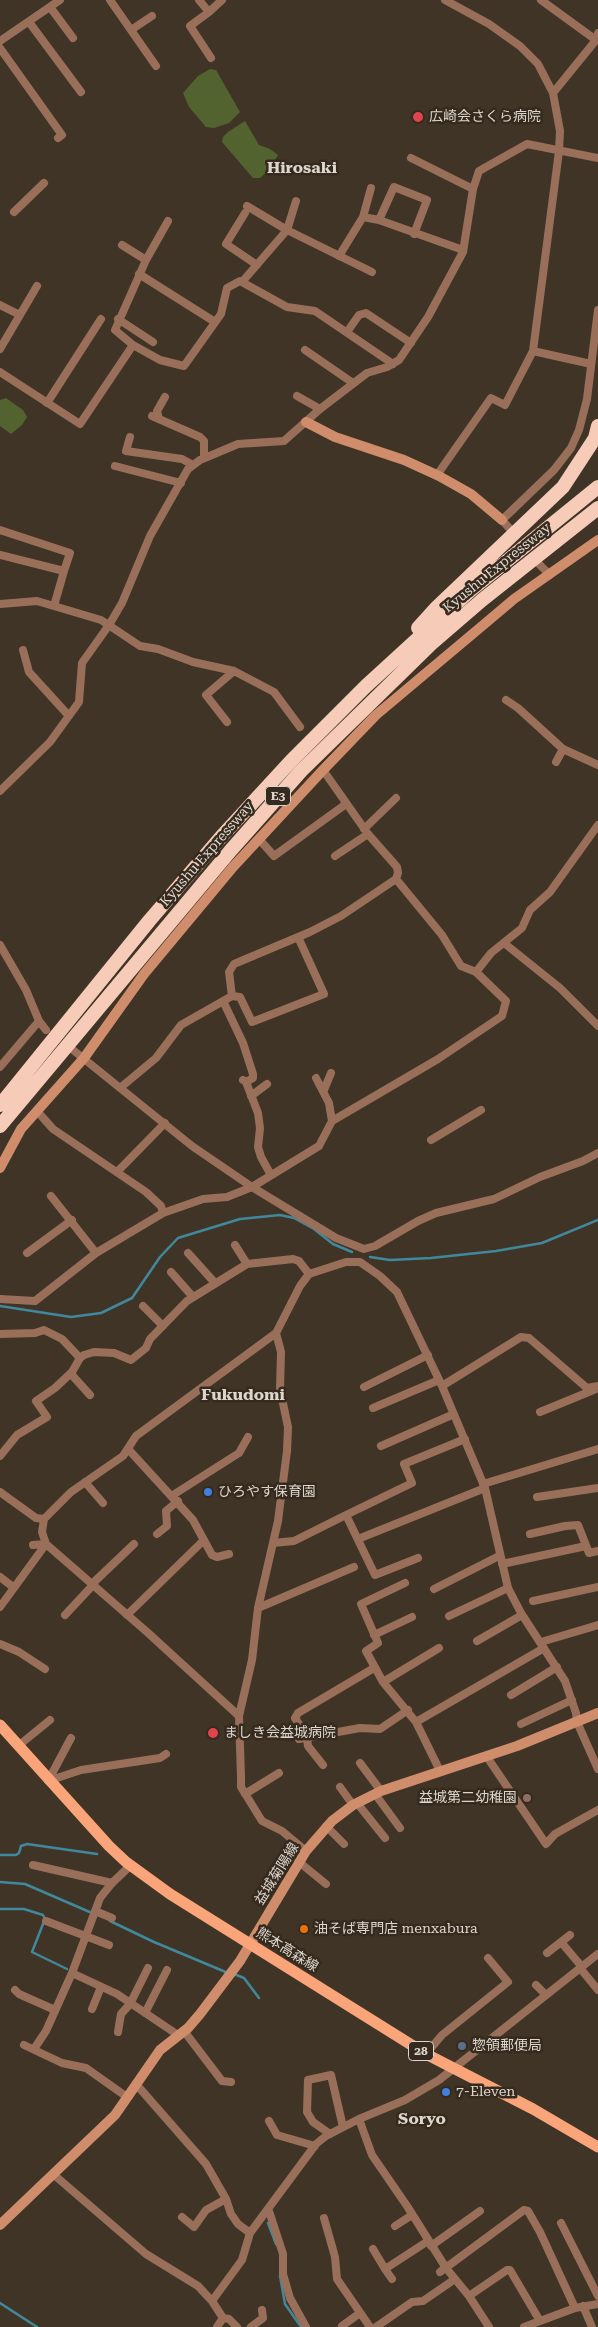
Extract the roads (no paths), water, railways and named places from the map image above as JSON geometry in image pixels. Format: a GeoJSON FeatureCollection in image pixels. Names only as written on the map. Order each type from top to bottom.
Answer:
{"type":"FeatureCollection","features":[{"type":"Feature","properties":{"kind":"highway"},"geometry":{"type":"LineString","coordinates":[[366,686],[437,607],[564,487],[595,438],[598,426]]}},
{"type":"Feature","properties":{"kind":"highway","name":"Kyushu Expressway"},"geometry":{"type":"LineString","coordinates":[[0,1105],[149,921],[221,837],[291,761],[366,686],[471,590],[598,487]]}},
{"type":"Feature","properties":{"kind":"highway","name":"Kyushu Expressway"},"geometry":{"type":"LineString","coordinates":[[0,1126],[231,850],[301,771],[431,644],[490,594],[598,508]]}},
{"type":"Feature","properties":{"kind":"main road","name":"熊本高森線"},"geometry":{"type":"LineString","coordinates":[[0,1726],[92,1829],[131,1865],[170,1894],[426,2054],[533,2109],[598,2147]]}},
{"type":"Feature","properties":{"kind":"street"},"geometry":{"type":"LineString","coordinates":[[0,41],[60,0]]}},
{"type":"Feature","properties":{"kind":"street"},"geometry":{"type":"LineString","coordinates":[[110,0],[156,66]]}},
{"type":"Feature","properties":{"kind":"street"},"geometry":{"type":"LineString","coordinates":[[200,0],[209,12]]}},
{"type":"Feature","properties":{"kind":"street"},"geometry":{"type":"LineString","coordinates":[[211,58],[190,26],[222,0]]}},
{"type":"Feature","properties":{"kind":"street"},"geometry":{"type":"LineString","coordinates":[[437,475],[491,398],[505,405],[533,351],[560,131],[553,93],[538,64],[520,46],[489,24],[445,0]]}},
{"type":"Feature","properties":{"kind":"street"},"geometry":{"type":"LineString","coordinates":[[541,0],[597,36],[553,93]]}},
{"type":"Feature","properties":{"kind":"street"},"geometry":{"type":"LineString","coordinates":[[50,7],[73,38]]}},
{"type":"Feature","properties":{"kind":"street"},"geometry":{"type":"LineString","coordinates":[[131,30],[152,16]]}},
{"type":"Feature","properties":{"kind":"street"},"geometry":{"type":"LineString","coordinates":[[29,22],[81,92]]}},
{"type":"Feature","properties":{"kind":"street"},"geometry":{"type":"LineString","coordinates":[[0,48],[62,134],[58,138]]}},
{"type":"Feature","properties":{"kind":"street"},"geometry":{"type":"LineString","coordinates":[[0,791],[50,742],[79,702],[82,663],[109,625],[122,602],[150,536],[188,469],[204,458],[248,442],[279,443],[284,441],[320,409],[367,373],[393,364],[411,343],[428,318],[463,250],[473,189],[478,171],[527,144],[598,158]]}},
{"type":"Feature","properties":{"kind":"street"},"geometry":{"type":"LineString","coordinates":[[411,158],[473,189]]}},
{"type":"Feature","properties":{"kind":"street"},"geometry":{"type":"LineString","coordinates":[[14,212],[44,183]]}},
{"type":"Feature","properties":{"kind":"street"},"geometry":{"type":"LineString","coordinates":[[379,220],[394,187],[427,200],[414,234]]}},
{"type":"Feature","properties":{"kind":"street"},"geometry":{"type":"LineString","coordinates":[[339,256],[363,217],[371,188]]}},
{"type":"Feature","properties":{"kind":"street"},"geometry":{"type":"LineString","coordinates":[[168,221],[139,274],[118,319],[115,330],[133,345],[160,360],[184,366],[221,314],[228,288],[242,282],[287,230],[296,201]]}},
{"type":"Feature","properties":{"kind":"street"},"geometry":{"type":"LineString","coordinates":[[221,251],[246,210],[372,272]]}},
{"type":"Feature","properties":{"kind":"street"},"geometry":{"type":"LineString","coordinates":[[363,217],[379,220],[463,250]]}},
{"type":"Feature","properties":{"kind":"street"},"geometry":{"type":"LineString","coordinates":[[226,244],[257,265]]}},
{"type":"Feature","properties":{"kind":"street"},"geometry":{"type":"LineString","coordinates":[[122,245],[146,260]]}},
{"type":"Feature","properties":{"kind":"street"},"geometry":{"type":"LineString","coordinates":[[139,274],[215,322]]}},
{"type":"Feature","properties":{"kind":"street"},"geometry":{"type":"LineString","coordinates":[[242,282],[287,307],[316,311],[393,364]]}},
{"type":"Feature","properties":{"kind":"street"},"geometry":{"type":"LineString","coordinates":[[1,344],[37,286]]}},
{"type":"Feature","properties":{"kind":"street"},"geometry":{"type":"LineString","coordinates":[[0,305],[18,314]]}},
{"type":"Feature","properties":{"kind":"street"},"geometry":{"type":"LineString","coordinates":[[502,520],[539,486],[571,448],[585,409],[598,310]]}},
{"type":"Feature","properties":{"kind":"street"},"geometry":{"type":"LineString","coordinates":[[347,332],[359,315],[366,313],[411,343]]}},
{"type":"Feature","properties":{"kind":"street"},"geometry":{"type":"LineString","coordinates":[[48,402],[101,319]]}},
{"type":"Feature","properties":{"kind":"street"},"geometry":{"type":"LineString","coordinates":[[118,319],[153,342]]}},
{"type":"Feature","properties":{"kind":"street"},"geometry":{"type":"LineString","coordinates":[[0,372],[80,424],[133,345]]}},
{"type":"Feature","properties":{"kind":"street"},"geometry":{"type":"LineString","coordinates":[[304,350],[353,383]]}},
{"type":"Feature","properties":{"kind":"street"},"geometry":{"type":"LineString","coordinates":[[533,351],[591,364]]}},
{"type":"Feature","properties":{"kind":"street"},"geometry":{"type":"LineString","coordinates":[[297,396],[320,409]]}},
{"type":"Feature","properties":{"kind":"street"},"geometry":{"type":"LineString","coordinates":[[165,397],[155,417],[200,437],[204,441],[204,458]]}},
{"type":"Feature","properties":{"kind":"street"},"geometry":{"type":"LineString","coordinates":[[306,422],[335,437],[404,460],[437,475],[471,494],[510,529]]}},
{"type":"Feature","properties":{"kind":"street"},"geometry":{"type":"LineString","coordinates":[[130,437],[126,451],[182,459],[193,465]]}},
{"type":"Feature","properties":{"kind":"street"},"geometry":{"type":"LineString","coordinates":[[115,466],[180,483]]}},
{"type":"Feature","properties":{"kind":"street"},"geometry":{"type":"LineString","coordinates":[[0,530],[70,553],[54,606]]}},
{"type":"Feature","properties":{"kind":"street"},"geometry":{"type":"LineString","coordinates":[[0,1168],[21,1129],[84,1058],[144,974],[259,839],[323,770],[376,715],[514,599],[598,540]]}},
{"type":"Feature","properties":{"kind":"street"},"geometry":{"type":"LineString","coordinates":[[0,555],[64,572]]}},
{"type":"Feature","properties":{"kind":"street"},"geometry":{"type":"LineString","coordinates":[[539,564],[550,575]]}},
{"type":"Feature","properties":{"kind":"street"},"geometry":{"type":"LineString","coordinates":[[0,604],[37,601],[101,620],[140,646],[158,649],[193,662],[234,671],[274,692],[300,727]]}},
{"type":"Feature","properties":{"kind":"street"},"geometry":{"type":"LineString","coordinates":[[23,650],[29,672],[69,716]]}},
{"type":"Feature","properties":{"kind":"street"},"geometry":{"type":"LineString","coordinates":[[227,722],[206,695],[234,671]]}},
{"type":"Feature","properties":{"kind":"street"},"geometry":{"type":"LineString","coordinates":[[506,700],[518,708],[563,750],[598,765]]}},
{"type":"Feature","properties":{"kind":"street"},"geometry":{"type":"LineString","coordinates":[[556,762],[563,750]]}},
{"type":"Feature","properties":{"kind":"street"},"geometry":{"type":"LineString","coordinates":[[232,996],[229,972],[234,964],[298,937],[341,916],[396,879],[397,867],[366,832],[323,770]]}},
{"type":"Feature","properties":{"kind":"street"},"geometry":{"type":"LineString","coordinates":[[335,856],[366,832],[396,798]]}},
{"type":"Feature","properties":{"kind":"street"},"geometry":{"type":"LineString","coordinates":[[259,839],[274,856],[346,804]]}},
{"type":"Feature","properties":{"kind":"street"},"geometry":{"type":"LineString","coordinates":[[476,972],[491,953],[522,928],[530,910],[550,892],[598,825]]}},
{"type":"Feature","properties":{"kind":"street"},"geometry":{"type":"LineString","coordinates":[[0,1299],[35,1301],[96,1253],[164,1213],[203,1199],[227,1197],[252,1186],[319,1146],[332,1121],[438,1059],[502,1016],[506,1001],[476,972],[461,966],[442,935],[396,879]]}},
{"type":"Feature","properties":{"kind":"street"},"geometry":{"type":"LineString","coordinates":[[120,1088],[156,1058],[181,1025],[232,996],[240,998],[252,1022],[324,994],[298,937]]}},
{"type":"Feature","properties":{"kind":"street"},"geometry":{"type":"LineString","coordinates":[[504,943],[560,988],[598,1026]]}},
{"type":"Feature","properties":{"kind":"street"},"geometry":{"type":"LineString","coordinates":[[0,945],[26,990],[39,1021],[46,1030]]}},
{"type":"Feature","properties":{"kind":"street"},"geometry":{"type":"LineString","coordinates":[[223,1001],[243,1043],[253,1074],[253,1078],[245,1081],[258,1113],[260,1128],[258,1147],[260,1157],[271,1175]]}},
{"type":"Feature","properties":{"kind":"street"},"geometry":{"type":"LineString","coordinates":[[0,1067],[39,1021]]}},
{"type":"Feature","properties":{"kind":"street"},"geometry":{"type":"LineString","coordinates":[[73,1050],[192,1146],[336,1238],[364,1248],[375,1246],[418,1221],[436,1213],[494,1199],[540,1176],[583,1162],[598,1153]]}},
{"type":"Feature","properties":{"kind":"street"},"geometry":{"type":"LineString","coordinates":[[324,1090],[331,1073]]}},
{"type":"Feature","properties":{"kind":"street"},"geometry":{"type":"LineString","coordinates":[[316,1078],[324,1090],[329,1103],[332,1121]]}},
{"type":"Feature","properties":{"kind":"street"},"geometry":{"type":"LineString","coordinates":[[252,1096],[266,1084]]}},
{"type":"Feature","properties":{"kind":"street"},"geometry":{"type":"LineString","coordinates":[[431,1140],[481,1110]]}},
{"type":"Feature","properties":{"kind":"street"},"geometry":{"type":"LineString","coordinates":[[37,1111],[53,1129],[146,1192],[161,1206],[164,1213]]}},
{"type":"Feature","properties":{"kind":"street"},"geometry":{"type":"LineString","coordinates":[[117,1172],[165,1123]]}},
{"type":"Feature","properties":{"kind":"street"},"geometry":{"type":"LineString","coordinates":[[52,1196],[96,1253]]}},
{"type":"Feature","properties":{"kind":"street"},"geometry":{"type":"LineString","coordinates":[[27,1253],[72,1220]]}},
{"type":"Feature","properties":{"kind":"street"},"geometry":{"type":"LineString","coordinates":[[235,1245],[247,1264]]}},
{"type":"Feature","properties":{"kind":"street"},"geometry":{"type":"LineString","coordinates":[[360,1262],[364,1248]]}},
{"type":"Feature","properties":{"kind":"street"},"geometry":{"type":"LineString","coordinates":[[188,1253],[215,1283]]}},
{"type":"Feature","properties":{"kind":"street"},"geometry":{"type":"LineString","coordinates":[[0,1456],[17,1435],[47,1417],[36,1401],[71,1374],[80,1358],[94,1352],[114,1353],[131,1360],[146,1348],[150,1339],[193,1297],[247,1264],[293,1259],[299,1262],[309,1274]]}},
{"type":"Feature","properties":{"kind":"street"},"geometry":{"type":"LineString","coordinates":[[239,1716],[46,1544],[42,1532],[44,1519],[84,1482],[123,1456],[129,1450],[136,1436],[276,1333],[300,1286],[309,1274],[346,1262],[360,1262],[380,1276],[397,1292],[428,1355],[484,1486],[508,1588],[522,1615],[557,1667],[572,1700],[577,1722],[598,1769]]}},
{"type":"Feature","properties":{"kind":"street"},"geometry":{"type":"LineString","coordinates":[[171,1272],[193,1297]]}},
{"type":"Feature","properties":{"kind":"street"},"geometry":{"type":"LineString","coordinates":[[143,1306],[163,1326]]}},
{"type":"Feature","properties":{"kind":"street"},"geometry":{"type":"LineString","coordinates":[[0,1334],[34,1334],[44,1330],[62,1339],[80,1358]]}},
{"type":"Feature","properties":{"kind":"street"},"geometry":{"type":"LineString","coordinates":[[276,1333],[282,1352],[280,1390],[288,1436],[278,1521],[258,1608],[252,1660],[239,1716],[241,1787],[262,1821],[282,1831],[306,1851]]}},
{"type":"Feature","properties":{"kind":"street"},"geometry":{"type":"LineString","coordinates":[[373,1408],[441,1383],[521,1337],[528,1338],[587,1388],[598,1387]]}},
{"type":"Feature","properties":{"kind":"street"},"geometry":{"type":"LineString","coordinates":[[364,1387],[428,1355]]}},
{"type":"Feature","properties":{"kind":"street"},"geometry":{"type":"LineString","coordinates":[[71,1374],[90,1395]]}},
{"type":"Feature","properties":{"kind":"street"},"geometry":{"type":"LineString","coordinates":[[540,1412],[598,1387]]}},
{"type":"Feature","properties":{"kind":"street"},"geometry":{"type":"LineString","coordinates":[[381,1446],[454,1414]]}},
{"type":"Feature","properties":{"kind":"street"},"geometry":{"type":"LineString","coordinates":[[157,1534],[168,1526],[166,1512],[176,1498],[238,1453],[248,1437]]}},
{"type":"Feature","properties":{"kind":"street"},"geometry":{"type":"LineString","coordinates":[[273,1544],[294,1541],[412,1483],[404,1464],[465,1439]]}},
{"type":"Feature","properties":{"kind":"street"},"geometry":{"type":"LineString","coordinates":[[358,1540],[484,1486],[598,1449]]}},
{"type":"Feature","properties":{"kind":"street"},"geometry":{"type":"LineString","coordinates":[[129,1450],[176,1498],[193,1520],[212,1555],[217,1557],[229,1554]]}},
{"type":"Feature","properties":{"kind":"street"},"geometry":{"type":"LineString","coordinates":[[84,1482],[103,1504]]}},
{"type":"Feature","properties":{"kind":"street"},"geometry":{"type":"LineString","coordinates":[[537,1498],[598,1488]]}},
{"type":"Feature","properties":{"kind":"street"},"geometry":{"type":"LineString","coordinates":[[0,1492],[36,1518],[44,1519]]}},
{"type":"Feature","properties":{"kind":"street"},"geometry":{"type":"LineString","coordinates":[[346,1516],[375,1575],[418,1558]]}},
{"type":"Feature","properties":{"kind":"street"},"geometry":{"type":"LineString","coordinates":[[530,1534],[578,1525],[589,1553],[598,1551]]}},
{"type":"Feature","properties":{"kind":"street"},"geometry":{"type":"LineString","coordinates":[[127,1615],[204,1540]]}},
{"type":"Feature","properties":{"kind":"street"},"geometry":{"type":"LineString","coordinates":[[33,1545],[46,1544]]}},
{"type":"Feature","properties":{"kind":"street"},"geometry":{"type":"LineString","coordinates":[[0,1607],[46,1544]]}},
{"type":"Feature","properties":{"kind":"street"},"geometry":{"type":"LineString","coordinates":[[65,1616],[92,1584],[134,1544]]}},
{"type":"Feature","properties":{"kind":"street"},"geometry":{"type":"LineString","coordinates":[[502,1564],[586,1546]]}},
{"type":"Feature","properties":{"kind":"street"},"geometry":{"type":"LineString","coordinates":[[434,1589],[499,1556]]}},
{"type":"Feature","properties":{"kind":"street"},"geometry":{"type":"LineString","coordinates":[[258,1608],[354,1567]]}},
{"type":"Feature","properties":{"kind":"street"},"geometry":{"type":"LineString","coordinates":[[0,1577],[14,1587]]}},
{"type":"Feature","properties":{"kind":"street"},"geometry":{"type":"LineString","coordinates":[[405,1583],[361,1604],[378,1643],[366,1651],[383,1682],[416,1722],[440,1772]]}},
{"type":"Feature","properties":{"kind":"street"},"geometry":{"type":"LineString","coordinates":[[533,1601],[598,1587]]}},
{"type":"Feature","properties":{"kind":"street"},"geometry":{"type":"LineString","coordinates":[[449,1616],[508,1588]]}},
{"type":"Feature","properties":{"kind":"street"},"geometry":{"type":"LineString","coordinates":[[477,1641],[522,1615]]}},
{"type":"Feature","properties":{"kind":"street"},"geometry":{"type":"LineString","coordinates":[[374,1635],[412,1617]]}},
{"type":"Feature","properties":{"kind":"street"},"geometry":{"type":"LineString","coordinates":[[416,1722],[542,1645],[598,1625]]}},
{"type":"Feature","properties":{"kind":"street"},"geometry":{"type":"LineString","coordinates":[[0,1644],[19,1652],[45,1669]]}},
{"type":"Feature","properties":{"kind":"street"},"geometry":{"type":"LineString","coordinates":[[383,1682],[439,1648]]}},
{"type":"Feature","properties":{"kind":"street"},"geometry":{"type":"LineString","coordinates":[[511,1695],[557,1667]]}},
{"type":"Feature","properties":{"kind":"street"},"geometry":{"type":"LineString","coordinates":[[324,1765],[308,1746],[295,1718],[298,1713],[374,1668]]}},
{"type":"Feature","properties":{"kind":"street"},"geometry":{"type":"LineString","coordinates":[[521,1724],[572,1700]]}},
{"type":"Feature","properties":{"kind":"street"},"geometry":{"type":"LineString","coordinates":[[305,1738],[360,1728],[380,1728],[408,1710]]}},
{"type":"Feature","properties":{"kind":"street","name":"益城菊陽線"},"geometry":{"type":"LineString","coordinates":[[0,2225],[115,2115],[160,2050],[200,2014],[228,1978],[306,1851],[326,1826],[355,1804],[378,1792],[487,1757],[598,1714]]}},
{"type":"Feature","properties":{"kind":"street"},"geometry":{"type":"LineString","coordinates":[[18,1746],[50,1720]]}},
{"type":"Feature","properties":{"kind":"street"},"geometry":{"type":"LineString","coordinates":[[48,1781],[71,1738]]}},
{"type":"Feature","properties":{"kind":"street"},"geometry":{"type":"LineString","coordinates":[[48,1781],[81,1770],[160,1758],[166,1754]]}},
{"type":"Feature","properties":{"kind":"street"},"geometry":{"type":"LineString","coordinates":[[487,1757],[546,1844],[555,1834],[598,1810]]}},
{"type":"Feature","properties":{"kind":"street"},"geometry":{"type":"LineString","coordinates":[[360,1763],[400,1828]]}},
{"type":"Feature","properties":{"kind":"street"},"geometry":{"type":"LineString","coordinates":[[245,1794],[279,1773]]}},
{"type":"Feature","properties":{"kind":"street"},"geometry":{"type":"LineString","coordinates":[[340,1787],[385,1838]]}},
{"type":"Feature","properties":{"kind":"street"},"geometry":{"type":"LineString","coordinates":[[326,1826],[344,1844]]}},
{"type":"Feature","properties":{"kind":"street"},"geometry":{"type":"LineString","coordinates":[[299,1862],[326,1884]]}},
{"type":"Feature","properties":{"kind":"street"},"geometry":{"type":"LineString","coordinates":[[33,1865],[112,1883]]}},
{"type":"Feature","properties":{"kind":"street"},"geometry":{"type":"LineString","coordinates":[[34,2049],[46,2031],[72,1973],[100,1898],[112,1883],[131,1865]]}},
{"type":"Feature","properties":{"kind":"street"},"geometry":{"type":"LineString","coordinates":[[95,1911],[112,1918]]}},
{"type":"Feature","properties":{"kind":"street"},"geometry":{"type":"LineString","coordinates":[[46,1921],[86,1938],[109,1945]]}},
{"type":"Feature","properties":{"kind":"street"},"geometry":{"type":"LineString","coordinates":[[547,1953],[570,1935]]}},
{"type":"Feature","properties":{"kind":"street"},"geometry":{"type":"LineString","coordinates":[[561,1942],[598,1990]]}},
{"type":"Feature","properties":{"kind":"street"},"geometry":{"type":"LineString","coordinates":[[212,2300],[242,2260],[250,2232],[269,2210],[314,2146],[330,2134],[359,2119],[418,2094],[453,2069],[598,1954]]}},
{"type":"Feature","properties":{"kind":"street"},"geometry":{"type":"LineString","coordinates":[[426,2054],[442,2035],[508,1982],[488,1958]]}},
{"type":"Feature","properties":{"kind":"street"},"geometry":{"type":"LineString","coordinates":[[118,2032],[121,2014],[130,2004],[148,1968]]}},
{"type":"Feature","properties":{"kind":"street"},"geometry":{"type":"LineString","coordinates":[[145,2013],[167,1970]]}},
{"type":"Feature","properties":{"kind":"street"},"geometry":{"type":"LineString","coordinates":[[72,1973],[101,1986],[181,2033],[222,2081],[231,2082]]}},
{"type":"Feature","properties":{"kind":"street"},"geometry":{"type":"LineString","coordinates":[[536,1985],[546,1995]]}},
{"type":"Feature","properties":{"kind":"street"},"geometry":{"type":"LineString","coordinates":[[92,2009],[101,1986]]}},
{"type":"Feature","properties":{"kind":"street"},"geometry":{"type":"LineString","coordinates":[[16,1990],[20,1994],[55,2010]]}},
{"type":"Feature","properties":{"kind":"street"},"geometry":{"type":"LineString","coordinates":[[24,2045],[62,2063],[86,2068],[127,2097]]}},
{"type":"Feature","properties":{"kind":"street"},"geometry":{"type":"LineString","coordinates":[[330,2134],[312,2122],[307,2112],[308,2080],[331,2075],[343,2127]]}},
{"type":"Feature","properties":{"kind":"street"},"geometry":{"type":"LineString","coordinates":[[136,2084],[206,2164],[226,2199],[231,2214],[238,2224],[250,2232]]}},
{"type":"Feature","properties":{"kind":"street"},"geometry":{"type":"LineString","coordinates":[[359,2119],[372,2155],[430,2243],[443,2270],[455,2279],[469,2296],[489,2327]]}},
{"type":"Feature","properties":{"kind":"street"},"geometry":{"type":"LineString","coordinates":[[269,2121],[277,2135],[314,2146]]}},
{"type":"Feature","properties":{"kind":"street"},"geometry":{"type":"LineString","coordinates":[[53,2174],[146,2254],[198,2286],[212,2300],[223,2318],[229,2319],[237,2327]]}},
{"type":"Feature","properties":{"kind":"street"},"geometry":{"type":"LineString","coordinates":[[182,2217],[194,2227],[206,2210],[226,2199]]}},
{"type":"Feature","properties":{"kind":"street"},"geometry":{"type":"LineString","coordinates":[[269,2210],[283,2254],[283,2274],[290,2298],[306,2327]]}},
{"type":"Feature","properties":{"kind":"street"},"geometry":{"type":"LineString","coordinates":[[443,2270],[524,2210],[528,2210],[579,2307],[592,2327]]}},
{"type":"Feature","properties":{"kind":"street"},"geometry":{"type":"LineString","coordinates":[[385,2269],[480,2211]]}},
{"type":"Feature","properties":{"kind":"street"},"geometry":{"type":"LineString","coordinates":[[395,2226],[412,2215]]}},
{"type":"Feature","properties":{"kind":"street"},"geometry":{"type":"LineString","coordinates":[[324,2218],[335,2257],[337,2279],[370,2327]]}},
{"type":"Feature","properties":{"kind":"street"},"geometry":{"type":"LineString","coordinates":[[560,2223],[598,2296]]}},
{"type":"Feature","properties":{"kind":"street"},"geometry":{"type":"LineString","coordinates":[[373,2249],[392,2279]]}},
{"type":"Feature","properties":{"kind":"street"},"geometry":{"type":"LineString","coordinates":[[469,2296],[507,2270],[510,2270],[540,2321]]}},
{"type":"Feature","properties":{"kind":"street"},"geometry":{"type":"LineString","coordinates":[[376,2327],[412,2302],[422,2301],[455,2279]]}},
{"type":"Feature","properties":{"kind":"street"},"geometry":{"type":"LineString","coordinates":[[524,2327],[579,2307],[598,2304]]}},
{"type":"Feature","properties":{"kind":"street"},"geometry":{"type":"LineString","coordinates":[[251,2327],[263,2318],[262,2310]]}},
{"type":"Feature","properties":{"kind":"street"},"geometry":{"type":"LineString","coordinates":[[342,2326],[360,2313]]}},
{"type":"Feature","properties":{"kind":"street"},"geometry":{"type":"LineString","coordinates":[[217,2327],[223,2318]]}},
{"type":"Feature","properties":{"kind":"waterway"},"geometry":{"type":"LineString","coordinates":[[0,1306],[71,1317],[101,1313],[132,1298],[160,1257],[178,1238],[240,1219],[280,1215],[294,1218],[314,1229],[333,1244],[352,1252]]}},
{"type":"Feature","properties":{"kind":"waterway"},"geometry":{"type":"LineString","coordinates":[[370,1257],[390,1260],[496,1251],[542,1243],[598,1220]]}},
{"type":"Feature","properties":{"kind":"waterway"},"geometry":{"type":"LineString","coordinates":[[0,1855],[16,1855],[19,1853],[21,1846],[27,1844],[97,1854]]}},
{"type":"Feature","properties":{"kind":"waterway"},"geometry":{"type":"LineString","coordinates":[[0,1882],[25,1884],[92,1913]]}},
{"type":"Feature","properties":{"kind":"waterway"},"geometry":{"type":"LineString","coordinates":[[0,1909],[24,1909],[43,1915],[45,1919],[32,1952],[67,1969]]}},
{"type":"Feature","properties":{"kind":"waterway"},"geometry":{"type":"LineString","coordinates":[[110,1921],[228,1973]]}},
{"type":"Feature","properties":{"kind":"waterway"},"geometry":{"type":"LineString","coordinates":[[234,1974],[244,1978],[259,1998]]}},
{"type":"Feature","properties":{"kind":"waterway"},"geometry":{"type":"LineString","coordinates":[[268,2223],[276,2244]]}},
{"type":"Feature","properties":{"kind":"waterway"},"geometry":{"type":"LineString","coordinates":[[280,2276],[285,2304],[301,2327]]}},
{"type":"Feature","properties":{"kind":"waterway"},"geometry":{"type":"LineString","coordinates":[[0,2303],[37,2327]]}},
{"type":"Feature","properties":{"kind":"place","name":"広崎会さくら病院"},"geometry":{"type":"Point","coordinates":[418,117]}},
{"type":"Feature","properties":{"kind":"place","name":"ひろやす保育園"},"geometry":{"type":"Point","coordinates":[208,1492]}},
{"type":"Feature","properties":{"kind":"place","name":"ましき会益城病院"},"geometry":{"type":"Point","coordinates":[213,1733]}},
{"type":"Feature","properties":{"kind":"place","name":"益城第二幼稚園"},"geometry":{"type":"Point","coordinates":[527,1798]}},
{"type":"Feature","properties":{"kind":"place","name":"油そば専門店 menxabura"},"geometry":{"type":"Point","coordinates":[304,1929]}},
{"type":"Feature","properties":{"kind":"place","name":"惣領郵便局"},"geometry":{"type":"Point","coordinates":[462,2046]}},
{"type":"Feature","properties":{"kind":"place","name":"7-Eleven"},"geometry":{"type":"Point","coordinates":[446,2092]}},
{"type":"Feature","properties":{"kind":"district","name":"Hirosaki"},"geometry":{"type":"Point","coordinates":[302,168]}},
{"type":"Feature","properties":{"kind":"district","name":"Fukudomi"},"geometry":{"type":"Point","coordinates":[243,1395]}},
{"type":"Feature","properties":{"kind":"district","name":"Soryo"},"geometry":{"type":"Point","coordinates":[422,2119]}}]}
